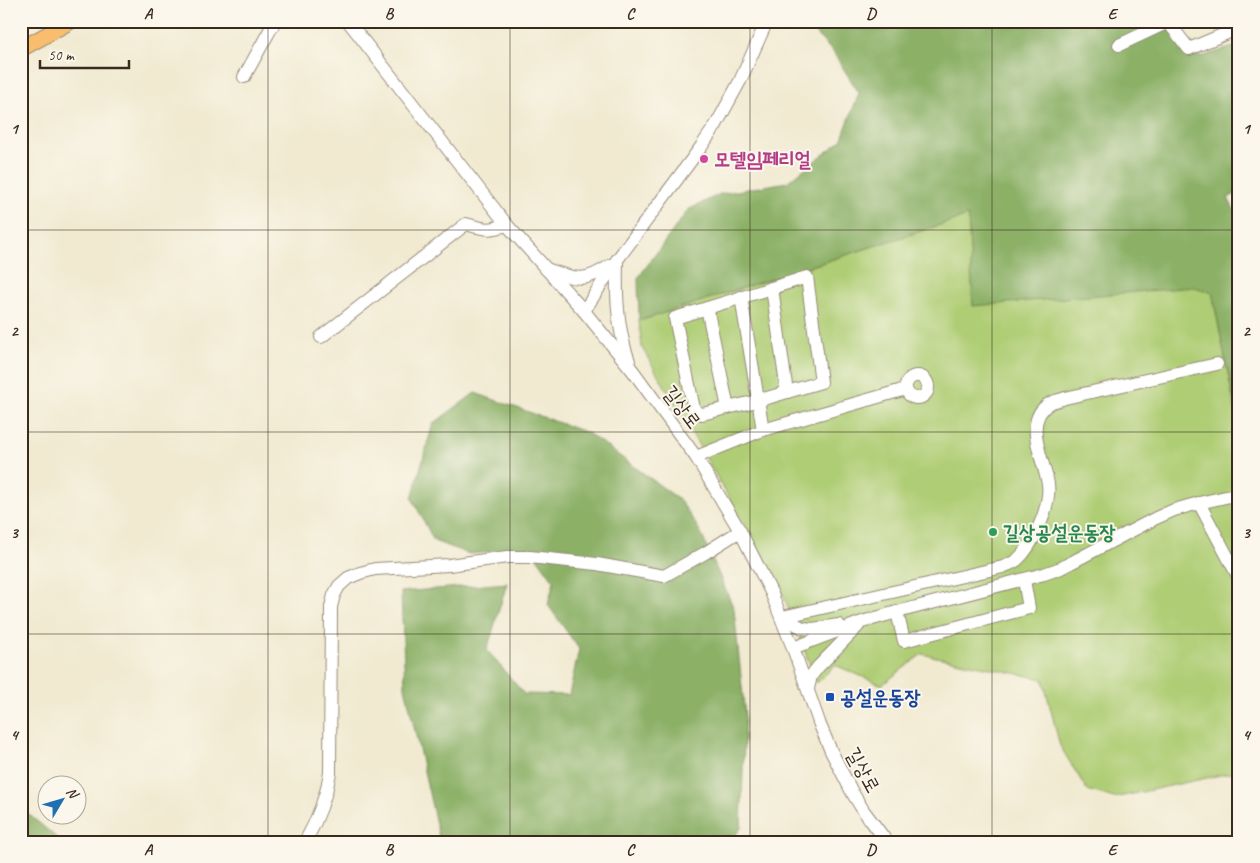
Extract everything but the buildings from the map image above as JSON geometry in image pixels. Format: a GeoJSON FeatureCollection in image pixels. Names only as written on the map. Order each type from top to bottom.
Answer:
{"type":"FeatureCollection","features":[{"type":"Feature","properties":{"kind":"main road"},"geometry":{"type":"LineString","coordinates":[[21,49],[71,21]]}},
{"type":"Feature","properties":{"kind":"street"},"geometry":{"type":"LineString","coordinates":[[244,77],[275,21]]}},
{"type":"Feature","properties":{"kind":"street","name":"길상로"},"geometry":{"type":"LineString","coordinates":[[348,21],[507,224],[584,311],[633,371],[696,457],[740,531],[771,592],[782,617],[820,725],[841,772],[863,810],[887,842]]}},
{"type":"Feature","properties":{"kind":"street"},"geometry":{"type":"LineString","coordinates":[[584,311],[617,260],[716,125],[740,81],[767,21]]}},
{"type":"Feature","properties":{"kind":"street"},"geometry":{"type":"LineString","coordinates":[[1119,45],[1168,22],[1189,48],[1239,28]]}},
{"type":"Feature","properties":{"kind":"street"},"geometry":{"type":"LineString","coordinates":[[322,337],[466,224],[485,230],[507,224]]}},
{"type":"Feature","properties":{"kind":"street"},"geometry":{"type":"LineString","coordinates":[[545,268],[568,277],[580,278],[592,276],[617,260]]}},
{"type":"Feature","properties":{"kind":"street"},"geometry":{"type":"LineString","coordinates":[[617,260],[616,290],[620,329],[625,351],[633,371]]}},
{"type":"Feature","properties":{"kind":"street"},"geometry":{"type":"LineString","coordinates":[[807,277],[821,382],[757,402],[702,414],[697,412],[694,408],[675,318],[772,288],[807,277]]}},
{"type":"Feature","properties":{"kind":"street"},"geometry":{"type":"LineString","coordinates":[[772,288],[787,392]]}},
{"type":"Feature","properties":{"kind":"street"},"geometry":{"type":"LineString","coordinates":[[741,297],[763,430]]}},
{"type":"Feature","properties":{"kind":"street"},"geometry":{"type":"LineString","coordinates":[[707,308],[728,408]]}},
{"type":"Feature","properties":{"kind":"street"},"geometry":{"type":"LineString","coordinates":[[782,617],[1003,567],[1016,560],[1026,550],[1038,530],[1046,506],[1048,486],[1035,434],[1036,422],[1041,411],[1051,403],[1065,398],[1217,364]]}},
{"type":"Feature","properties":{"kind":"street"},"geometry":{"type":"LineString","coordinates":[[696,457],[763,430],[906,389]]}},
{"type":"Feature","properties":{"kind":"street"},"geometry":{"type":"LineString","coordinates":[[793,648],[862,622],[1044,574],[1060,568],[1174,510],[1239,494]]}},
{"type":"Feature","properties":{"kind":"street"},"geometry":{"type":"LineString","coordinates":[[1200,503],[1239,578]]}},
{"type":"Feature","properties":{"kind":"street"},"geometry":{"type":"LineString","coordinates":[[305,842],[322,808],[330,773],[332,607],[334,596],[339,586],[348,578],[360,572],[375,569],[530,556],[597,564],[664,576],[740,531]]}},
{"type":"Feature","properties":{"kind":"street"},"geometry":{"type":"LineString","coordinates":[[897,612],[904,641],[1029,608],[1024,580]]}},
{"type":"Feature","properties":{"kind":"street"},"geometry":{"type":"LineString","coordinates":[[782,617],[803,628],[814,629],[862,622]]}},
{"type":"Feature","properties":{"kind":"street"},"geometry":{"type":"LineString","coordinates":[[808,689],[814,671],[862,622]]}},
{"type":"Feature","properties":{"kind":"green space"},"geometry":{"type":"Polygon","coordinates":[[[804,21],[1175,21],[1201,57],[1239,45],[1239,192],[1228,198],[1239,219],[1239,428],[1212,292],[1193,287],[973,306],[968,216],[639,321],[638,278],[688,210],[720,194],[787,182],[841,141],[859,93],[833,52],[804,21]]]}},
{"type":"Feature","properties":{"kind":"green space","name":"길상공설운동장"},"geometry":{"type":"Polygon","coordinates":[[[968,216],[1212,292],[1239,428],[1239,771],[1114,798],[1087,790],[1060,746],[1043,679],[922,654],[882,685],[835,665],[817,683],[780,587],[642,348],[639,321],[968,216]]]}},
{"type":"Feature","properties":{"kind":"green space"},"geometry":{"type":"Polygon","coordinates":[[[475,393],[588,433],[680,500],[700,531],[734,609],[745,716],[741,828],[730,842],[440,842],[405,687],[401,592],[507,583],[487,650],[524,694],[569,695],[579,649],[548,605],[554,581],[531,549],[469,554],[434,541],[412,498],[433,424],[475,393]]]}},
{"type":"Feature","properties":{"kind":"green space"},"geometry":{"type":"Polygon","coordinates":[[[21,808],[38,822],[38,826],[43,826],[62,842],[21,842],[21,808]]]}},
{"type":"Feature","properties":{"kind":"place","name":"모텔임페리얼"},"geometry":{"type":"Point","coordinates":[704,159]}},
{"type":"Feature","properties":{"kind":"place","name":"길상공설운동장"},"geometry":{"type":"Point","coordinates":[993,532]}},
{"type":"Feature","properties":{"kind":"place","name":"공설운동장"},"geometry":{"type":"Point","coordinates":[830,697]}}]}
